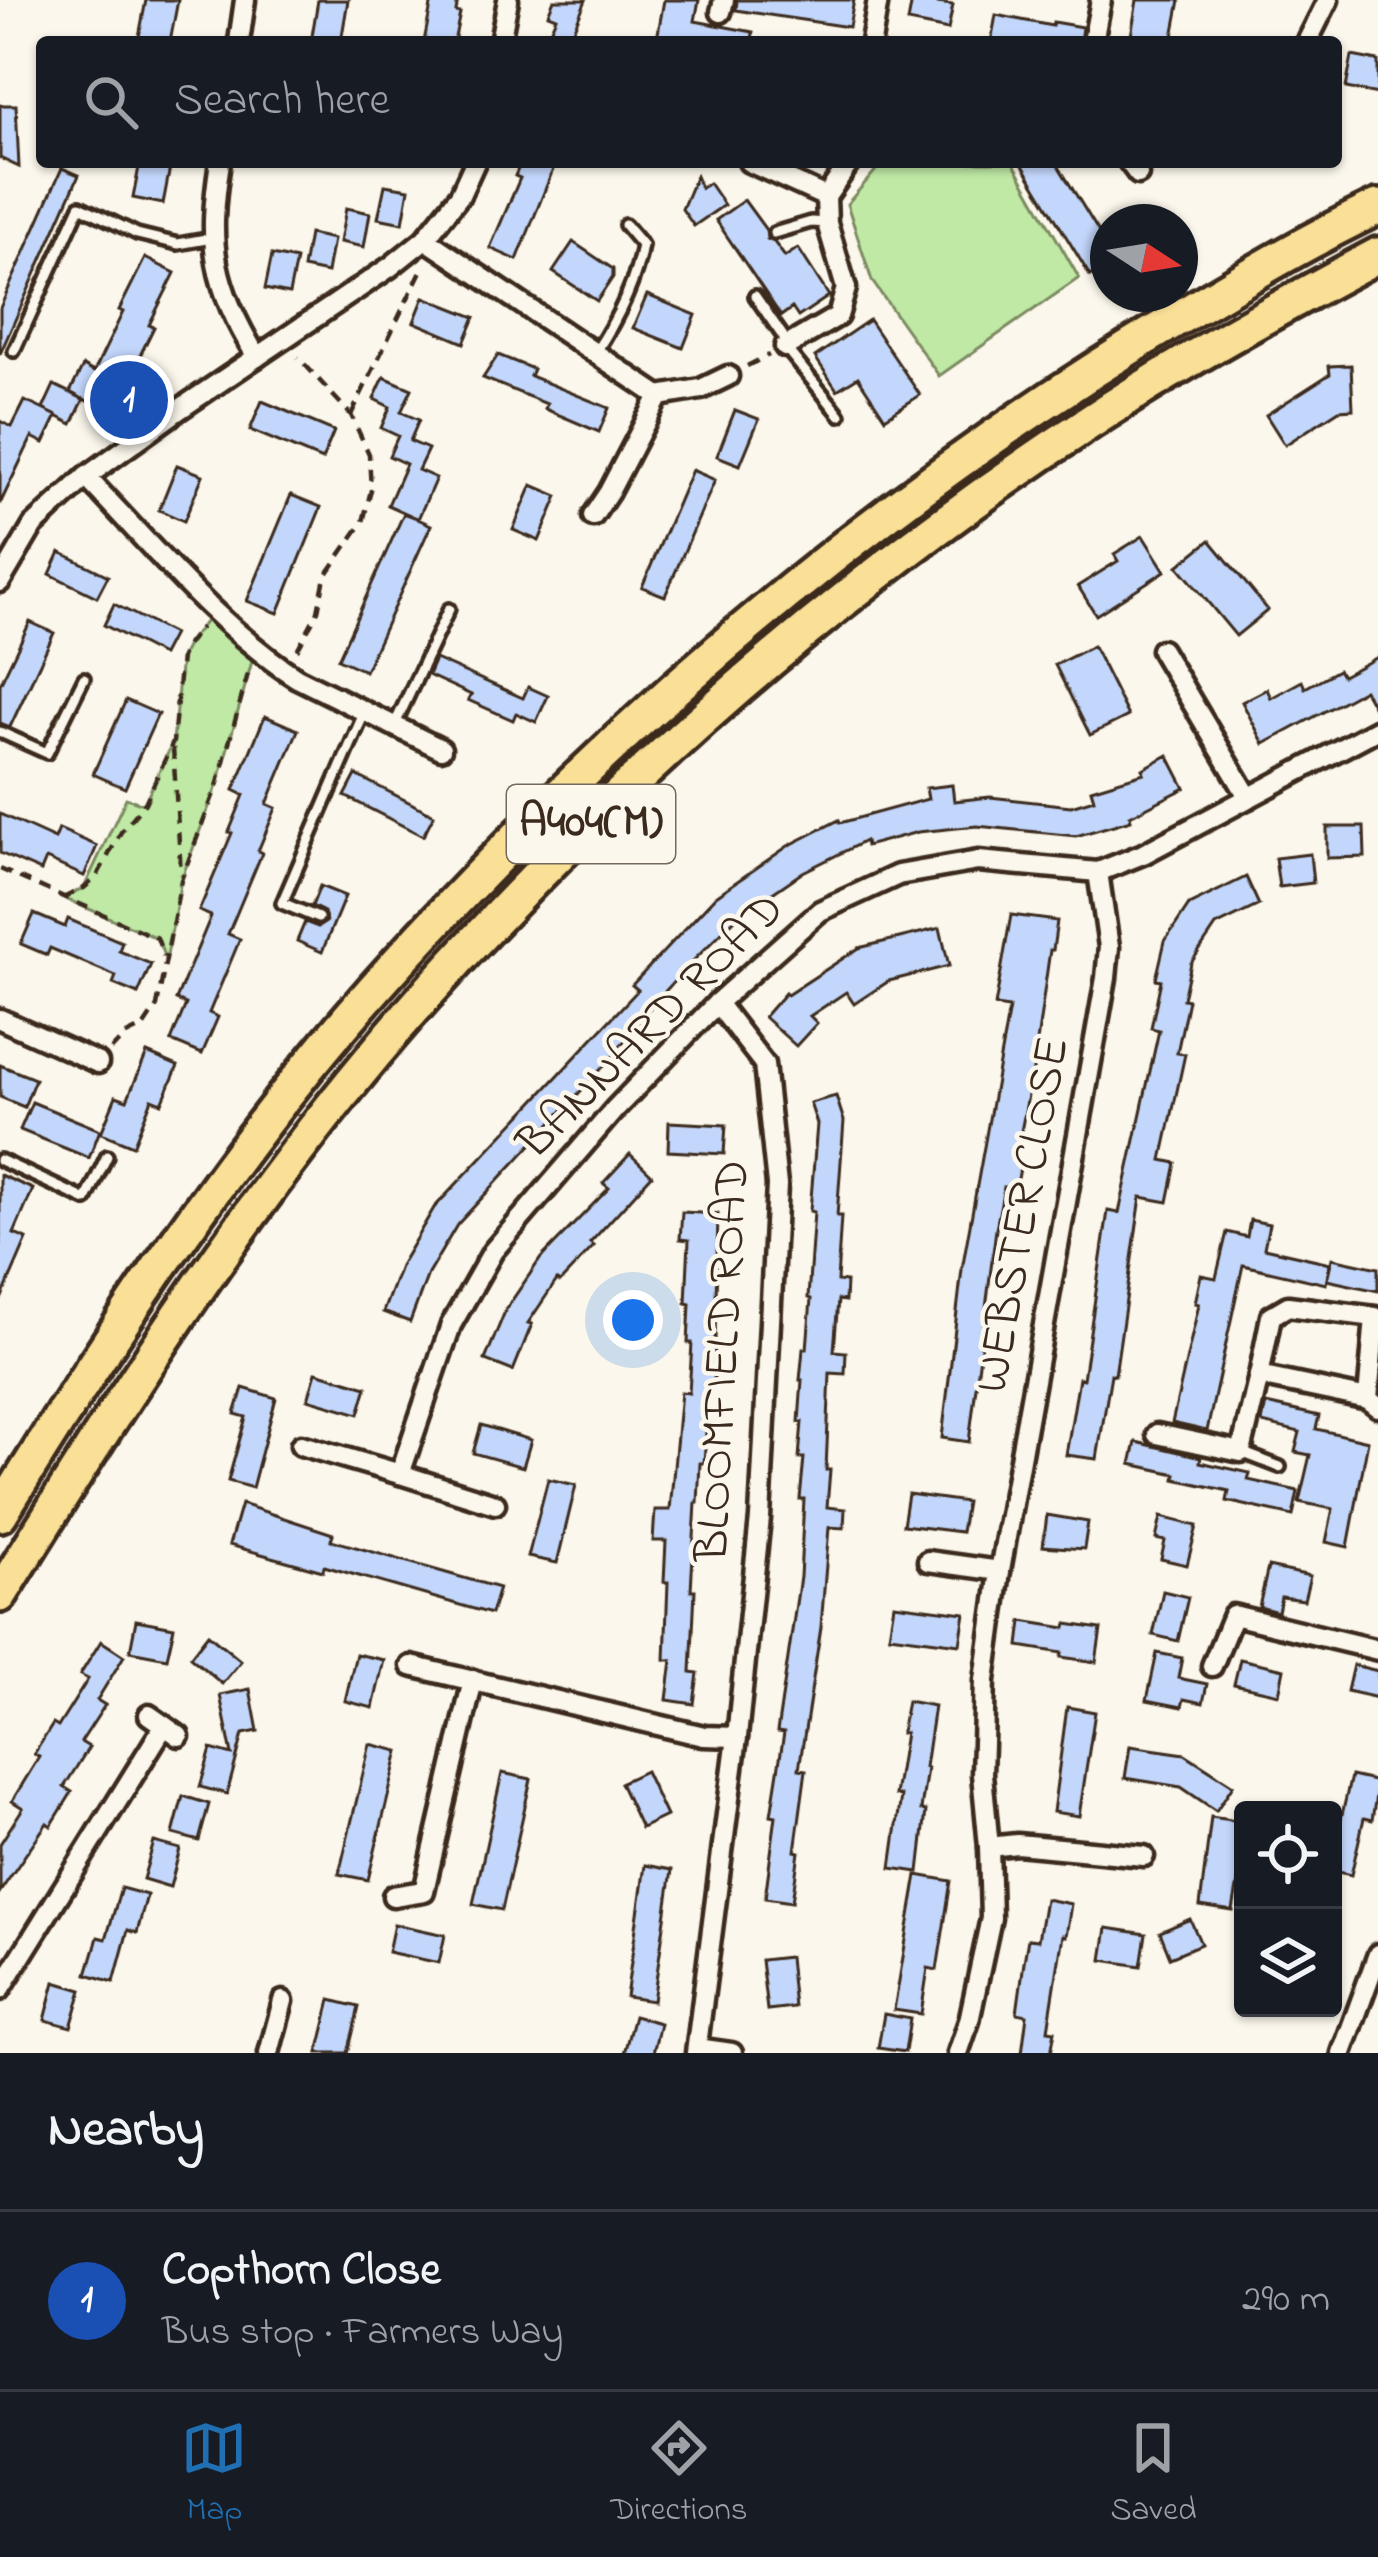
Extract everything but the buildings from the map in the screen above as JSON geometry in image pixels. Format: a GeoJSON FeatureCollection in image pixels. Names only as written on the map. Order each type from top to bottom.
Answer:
{"type":"FeatureCollection","features":[{"type":"Feature","properties":{"kind":"highway","name":"A404(M)"},"geometry":{"type":"LineString","coordinates":[[0,1514],[162,1261],[308,1066],[491,862],[627,730],[785,594],[944,471],[1123,351],[1276,260],[1378,207]]}},
{"type":"Feature","properties":{"kind":"highway","name":"A404(M)"},"geometry":{"type":"LineString","coordinates":[[0,1595],[159,1342],[280,1174],[423,998],[622,794],[802,634],[985,494],[1198,354],[1378,255]]}},
{"type":"Feature","properties":{"kind":"street"},"geometry":{"type":"LineString","coordinates":[[240,36],[245,0]]}},
{"type":"Feature","properties":{"kind":"street"},"geometry":{"type":"LineString","coordinates":[[501,36],[508,0]]}},
{"type":"Feature","properties":{"kind":"street"},"geometry":{"type":"LineString","coordinates":[[872,36],[878,0]]}},
{"type":"Feature","properties":{"kind":"street"},"geometry":{"type":"LineString","coordinates":[[1094,36],[1101,0]]}},
{"type":"Feature","properties":{"kind":"street"},"geometry":{"type":"LineString","coordinates":[[1310,36],[1328,0]]}},
{"type":"Feature","properties":{"kind":"street"},"geometry":{"type":"LineString","coordinates":[[219,168],[212,212],[214,260],[239,327],[257,357]]}},
{"type":"Feature","properties":{"kind":"street"},"geometry":{"type":"LineString","coordinates":[[0,582],[32,526],[86,477],[390,267],[431,244],[472,168]]}},
{"type":"Feature","properties":{"kind":"street"},"geometry":{"type":"LineString","coordinates":[[761,168],[826,197]]}},
{"type":"Feature","properties":{"kind":"street"},"geometry":{"type":"LineString","coordinates":[[787,346],[838,316],[846,288],[827,223],[826,197],[846,168]]}},
{"type":"Feature","properties":{"kind":"street"},"geometry":{"type":"LineString","coordinates":[[431,244],[659,396],[701,389],[728,376]]}},
{"type":"Feature","properties":{"kind":"street"},"geometry":{"type":"LineString","coordinates":[[593,516],[659,396]]}},
{"type":"Feature","properties":{"kind":"street"},"geometry":{"type":"LineString","coordinates":[[86,477],[215,610],[285,670],[441,749]]}},
{"type":"Feature","properties":{"kind":"street"},"geometry":{"type":"LineString","coordinates":[[1161,650],[1249,798]]}},
{"type":"Feature","properties":{"kind":"street","name":"BANNARD ROAD"},"geometry":{"type":"LineString","coordinates":[[400,1474],[451,1325],[493,1251],[615,1109],[717,1004],[820,911],[898,874],[978,861],[1098,872],[1143,854],[1378,729]]}},
{"type":"Feature","properties":{"kind":"street","name":"WEBSTER CLOSE"},"geometry":{"type":"LineString","coordinates":[[958,2053],[992,1918],[982,1774],[985,1680],[1000,1571],[1106,978],[1109,947],[1098,872]]}},
{"type":"Feature","properties":{"kind":"street","name":"BLOOMFIELD ROAD"},"geometry":{"type":"LineString","coordinates":[[697,2050],[760,1518],[777,1185],[764,1064],[717,1004]]}},
{"type":"Feature","properties":{"kind":"street"},"geometry":{"type":"LineString","coordinates":[[0,1018],[98,1063]]}},
{"type":"Feature","properties":{"kind":"street"},"geometry":{"type":"LineString","coordinates":[[1156,1434],[1241,1452],[1270,1316],[1288,1306],[1375,1317],[1373,1403],[1259,1376]]}},
{"type":"Feature","properties":{"kind":"street"},"geometry":{"type":"LineString","coordinates":[[301,1445],[495,1504]]}},
{"type":"Feature","properties":{"kind":"street"},"geometry":{"type":"LineString","coordinates":[[928,1562],[1000,1571]]}},
{"type":"Feature","properties":{"kind":"street"},"geometry":{"type":"LineString","coordinates":[[1210,1609],[1378,1650]]}},
{"type":"Feature","properties":{"kind":"street"},"geometry":{"type":"LineString","coordinates":[[1212,1666],[1233,1615]]}},
{"type":"Feature","properties":{"kind":"street"},"geometry":{"type":"LineString","coordinates":[[411,1666],[704,1736],[736,1737]]}},
{"type":"Feature","properties":{"kind":"street"},"geometry":{"type":"LineString","coordinates":[[393,1896],[424,1891],[473,1680]]}},
{"type":"Feature","properties":{"kind":"street"},"geometry":{"type":"LineString","coordinates":[[0,1990],[164,1726]]}},
{"type":"Feature","properties":{"kind":"street"},"geometry":{"type":"LineString","coordinates":[[989,1847],[1017,1844],[1144,1856]]}},
{"type":"Feature","properties":{"kind":"street"},"geometry":{"type":"LineString","coordinates":[[1342,2053],[1378,1954]]}},
{"type":"Feature","properties":{"kind":"street"},"geometry":{"type":"LineString","coordinates":[[269,2053],[283,2001]]}},
{"type":"Feature","properties":{"kind":"street"},"geometry":{"type":"LineString","coordinates":[[697,2050],[732,2053]]}},
{"type":"Feature","properties":{"kind":"lane"},"geometry":{"type":"LineString","coordinates":[[14,351],[80,206],[137,234],[178,244],[212,238]]}},
{"type":"Feature","properties":{"kind":"lane"},"geometry":{"type":"LineString","coordinates":[[774,233],[811,222],[827,223]]}},
{"type":"Feature","properties":{"kind":"lane"},"geometry":{"type":"LineString","coordinates":[[595,353],[639,266],[642,245],[625,225]]}},
{"type":"Feature","properties":{"kind":"lane"},"geometry":{"type":"LineString","coordinates":[[755,296],[840,415]]}},
{"type":"Feature","properties":{"kind":"lane"},"geometry":{"type":"LineString","coordinates":[[394,726],[449,609]]}},
{"type":"Feature","properties":{"kind":"lane"},"geometry":{"type":"LineString","coordinates":[[0,731],[47,753],[84,678]]}},
{"type":"Feature","properties":{"kind":"lane"},"geometry":{"type":"LineString","coordinates":[[319,919],[282,903],[365,712]]}},
{"type":"Feature","properties":{"kind":"lane"},"geometry":{"type":"LineString","coordinates":[[0,1160],[86,1200],[107,1156]]}},
{"type":"Feature","properties":{"kind":"lane"},"geometry":{"type":"LineString","coordinates":[[1241,1452],[1280,1467]]}},
{"type":"Feature","properties":{"kind":"path"},"geometry":{"type":"LineString","coordinates":[[351,415],[431,244]]}},
{"type":"Feature","properties":{"kind":"path"},"geometry":{"type":"LineString","coordinates":[[285,670],[318,610],[325,577],[363,522],[371,490],[369,454],[351,415],[298,356],[288,338]]}},
{"type":"Feature","properties":{"kind":"path"},"geometry":{"type":"LineString","coordinates":[[728,376],[787,346]]}},
{"type":"Feature","properties":{"kind":"path"},"geometry":{"type":"LineString","coordinates":[[182,880],[173,742],[181,657],[215,610]]}},
{"type":"Feature","properties":{"kind":"path"},"geometry":{"type":"LineString","coordinates":[[98,1063],[124,1036],[143,1027],[158,1006],[182,880],[218,783],[256,646]]}},
{"type":"Feature","properties":{"kind":"path"},"geometry":{"type":"LineString","coordinates":[[63,898],[97,878],[121,832],[146,803],[173,742]]}},
{"type":"Feature","properties":{"kind":"path"},"geometry":{"type":"LineString","coordinates":[[0,868],[157,938],[166,961]]}},
{"type":"Feature","properties":{"kind":"green space"},"geometry":{"type":"Polygon","coordinates":[[[878,168],[1016,168],[1079,278],[939,376],[872,281],[847,204],[878,168]]]}},
{"type":"Feature","properties":{"kind":"green space"},"geometry":{"type":"Polygon","coordinates":[[[215,610],[256,647],[218,783],[181,880],[166,961],[157,938],[63,898],[84,888],[126,798],[144,804],[173,742],[181,657],[215,610]]]}},
{"type":"Feature","properties":{"kind":"place","name":"Copthorn Close"},"geometry":{"type":"Point","coordinates":[129,400]}}]}
